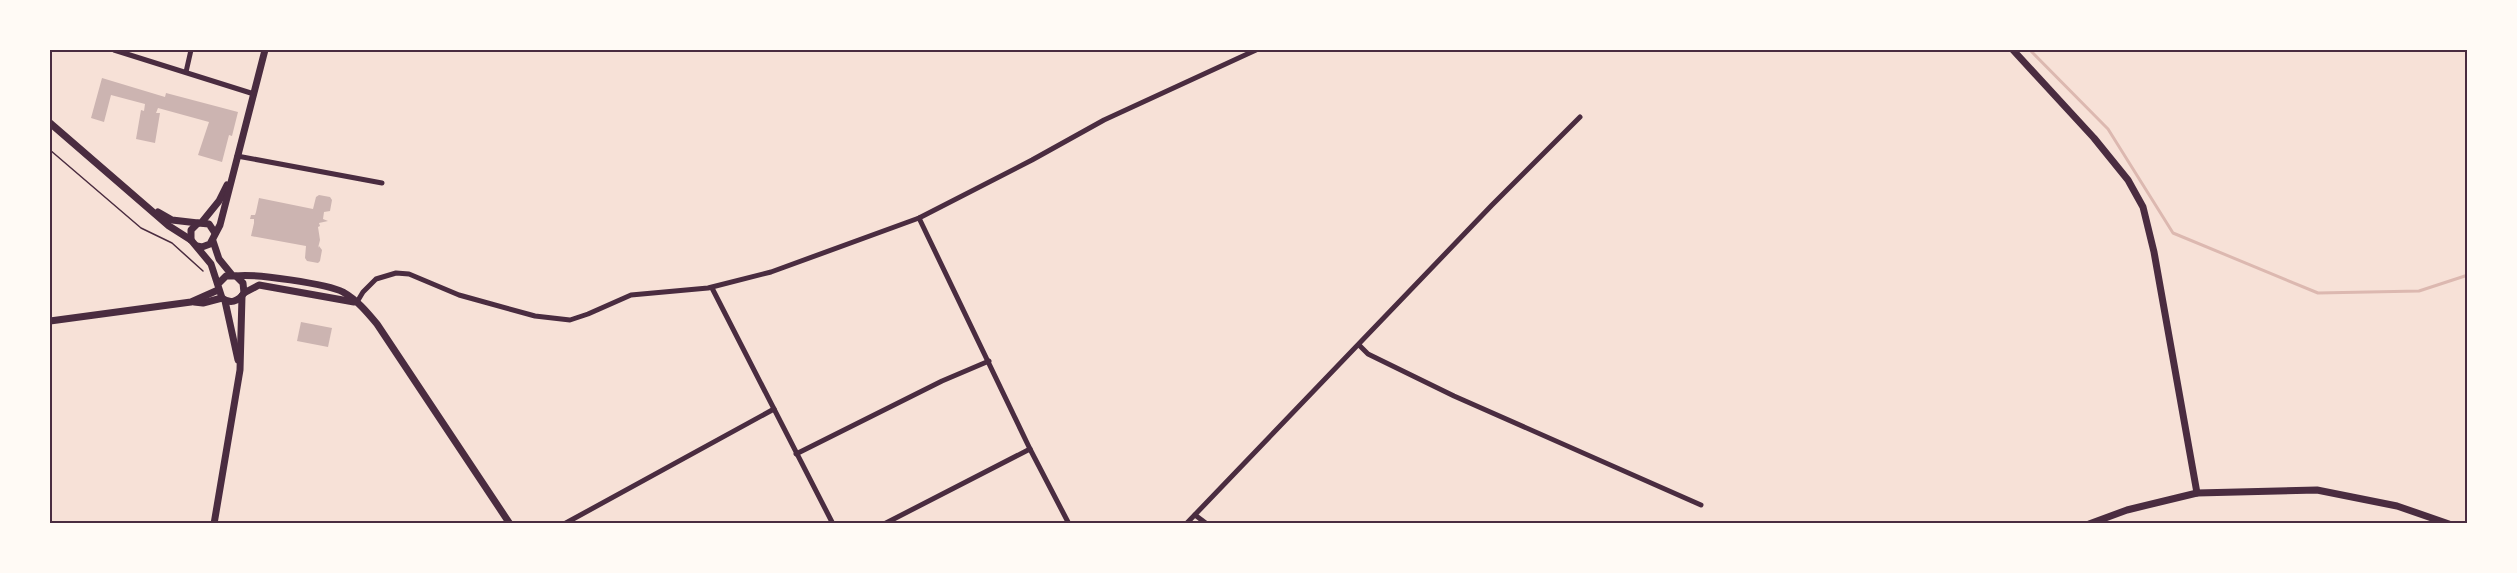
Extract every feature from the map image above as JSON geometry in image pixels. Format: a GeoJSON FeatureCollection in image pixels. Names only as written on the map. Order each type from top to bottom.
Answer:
{"type":"FeatureCollection","features":[{"type":"Feature","properties":{"kind":"street"},"geometry":{"type":"LineString","coordinates":[[114,50],[254,94]]}},
{"type":"Feature","properties":{"kind":"street"},"geometry":{"type":"LineString","coordinates":[[186,72],[191,50]]}},
{"type":"Feature","properties":{"kind":"street"},"geometry":{"type":"LineString","coordinates":[[214,524],[240,370],[243,283],[219,260],[213,241],[214,233],[223,214],[265,50]]}},
{"type":"Feature","properties":{"kind":"street"},"geometry":{"type":"LineString","coordinates":[[357,302],[363,291],[383,276],[409,274],[459,295],[535,316],[570,320],[632,295],[712,288],[771,272],[919,218],[1104,120],[1256,50]]}},
{"type":"Feature","properties":{"kind":"street"},"geometry":{"type":"LineString","coordinates":[[2013,50],[2058,97],[2113,161],[2143,207],[2154,252],[2197,493]]}},
{"type":"Feature","properties":{"kind":"street"},"geometry":{"type":"LineString","coordinates":[[1186,524],[1580,117]]}},
{"type":"Feature","properties":{"kind":"street"},"geometry":{"type":"LineString","coordinates":[[50,123],[169,226],[191,240],[211,264],[224,300],[240,370]]}},
{"type":"Feature","properties":{"kind":"street"},"geometry":{"type":"LineString","coordinates":[[237,156],[382,183]]}},
{"type":"Feature","properties":{"kind":"street"},"geometry":{"type":"LineString","coordinates":[[191,240],[191,230],[219,201],[231,177]]}},
{"type":"Feature","properties":{"kind":"street"},"geometry":{"type":"LineString","coordinates":[[146,205],[172,220],[209,225],[214,233]]}},
{"type":"Feature","properties":{"kind":"street"},"geometry":{"type":"LineString","coordinates":[[919,218],[1030,449],[1069,524]]}},
{"type":"Feature","properties":{"kind":"street"},"geometry":{"type":"LineString","coordinates":[[197,246],[207,246],[213,241]]}},
{"type":"Feature","properties":{"kind":"street"},"geometry":{"type":"LineString","coordinates":[[191,302],[218,287],[222,279],[246,274],[342,291],[357,302],[377,324],[510,524]]}},
{"type":"Feature","properties":{"kind":"street"},"geometry":{"type":"LineString","coordinates":[[50,321],[191,302],[238,300],[259,285],[357,302]]}},
{"type":"Feature","properties":{"kind":"street"},"geometry":{"type":"LineString","coordinates":[[712,288],[833,524]]}},
{"type":"Feature","properties":{"kind":"street"},"geometry":{"type":"LineString","coordinates":[[1359,345],[1368,354],[1454,396],[1701,506]]}},
{"type":"Feature","properties":{"kind":"street"},"geometry":{"type":"LineString","coordinates":[[796,454],[942,381],[989,361]]}},
{"type":"Feature","properties":{"kind":"street"},"geometry":{"type":"LineString","coordinates":[[564,524],[774,409]]}},
{"type":"Feature","properties":{"kind":"street"},"geometry":{"type":"LineString","coordinates":[[884,524],[1030,449]]}},
{"type":"Feature","properties":{"kind":"street"},"geometry":{"type":"LineString","coordinates":[[2089,524],[2127,510],[2197,493],[2247,490],[2317,490],[2397,506],[2449,524]]}},
{"type":"Feature","properties":{"kind":"street"},"geometry":{"type":"LineString","coordinates":[[1195,514],[1207,524]]}},
{"type":"Feature","properties":{"kind":"path"},"geometry":{"type":"LineString","coordinates":[[50,150],[141,228],[172,243],[207,276]]}},
{"type":"Feature","properties":{"kind":"building"},"geometry":{"type":"Polygon","coordinates":[[[102,78],[165,97],[166,93],[238,112],[222,162],[198,155],[209,122],[158,108],[156,113],[160,113],[155,143],[136,139],[141,110],[144,111],[145,104],[111,95],[104,122],[91,118],[102,78]]]}},
{"type":"Feature","properties":{"kind":"building"},"geometry":{"type":"Polygon","coordinates":[[[319,195],[330,197],[332,200],[330,211],[324,212],[323,219],[328,221],[319,223],[318,227],[320,240],[318,248],[319,246],[322,250],[318,263],[307,261],[306,246],[251,236],[254,219],[250,219],[251,215],[255,215],[259,198],[313,209],[316,197],[319,195]]]}},
{"type":"Feature","properties":{"kind":"building"},"geometry":{"type":"Polygon","coordinates":[[[301,322],[332,328],[328,347],[297,341],[301,322]]]}},
{"type":"Feature","properties":{"kind":"waterway"},"geometry":{"type":"LineString","coordinates":[[2030,50],[2108,129],[2173,233],[2318,293],[2419,291],[2468,275]]}}]}
